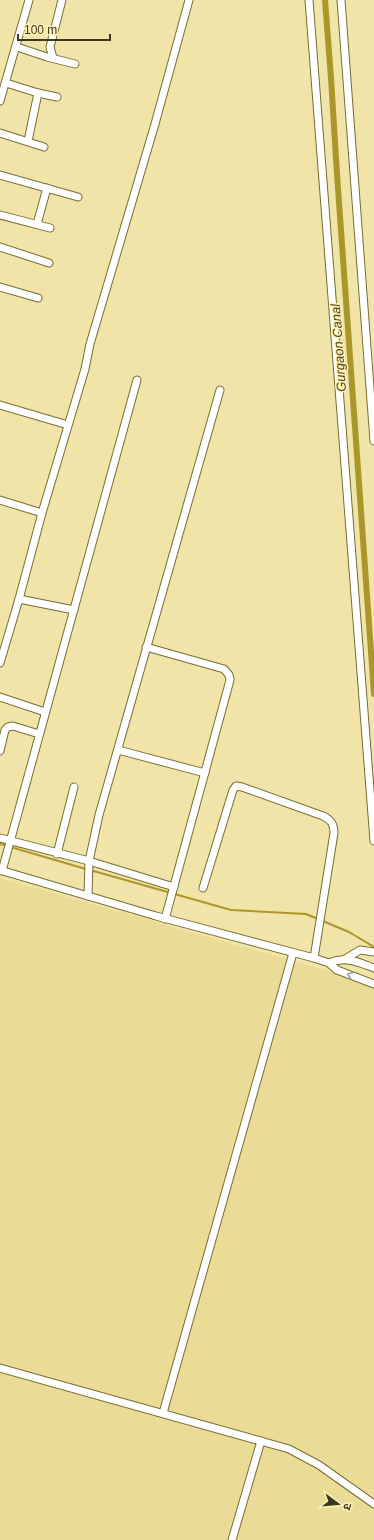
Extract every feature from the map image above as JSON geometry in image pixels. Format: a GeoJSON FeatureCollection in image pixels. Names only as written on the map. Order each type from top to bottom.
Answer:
{"type":"FeatureCollection","features":[{"type":"Feature","properties":{"kind":"street"},"geometry":{"type":"LineString","coordinates":[[0,101],[29,0]]}},
{"type":"Feature","properties":{"kind":"street"},"geometry":{"type":"LineString","coordinates":[[53,58],[50,47],[62,0]]}},
{"type":"Feature","properties":{"kind":"street"},"geometry":{"type":"LineString","coordinates":[[0,663],[42,513],[85,369],[92,337],[190,0]]}},
{"type":"Feature","properties":{"kind":"street"},"geometry":{"type":"LineString","coordinates":[[309,0],[374,841]]}},
{"type":"Feature","properties":{"kind":"street"},"geometry":{"type":"LineString","coordinates":[[341,0],[374,441]]}},
{"type":"Feature","properties":{"kind":"street"},"geometry":{"type":"LineString","coordinates":[[17,46],[75,64]]}},
{"type":"Feature","properties":{"kind":"street"},"geometry":{"type":"LineString","coordinates":[[6,83],[38,94],[57,97]]}},
{"type":"Feature","properties":{"kind":"street"},"geometry":{"type":"LineString","coordinates":[[28,141],[38,94]]}},
{"type":"Feature","properties":{"kind":"street"},"geometry":{"type":"LineString","coordinates":[[0,133],[44,147]]}},
{"type":"Feature","properties":{"kind":"street"},"geometry":{"type":"LineString","coordinates":[[0,175],[78,197]]}},
{"type":"Feature","properties":{"kind":"street"},"geometry":{"type":"LineString","coordinates":[[37,224],[46,188]]}},
{"type":"Feature","properties":{"kind":"street"},"geometry":{"type":"LineString","coordinates":[[0,215],[50,228]]}},
{"type":"Feature","properties":{"kind":"street"},"geometry":{"type":"LineString","coordinates":[[0,248],[50,262]]}},
{"type":"Feature","properties":{"kind":"street"},"geometry":{"type":"LineString","coordinates":[[0,287],[38,298]]}},
{"type":"Feature","properties":{"kind":"street"},"geometry":{"type":"LineString","coordinates":[[137,380],[1,871],[165,919],[314,958],[330,963],[337,970],[374,984]]}},
{"type":"Feature","properties":{"kind":"street"},"geometry":{"type":"LineString","coordinates":[[88,896],[89,867],[97,823],[220,390]]}},
{"type":"Feature","properties":{"kind":"street"},"geometry":{"type":"LineString","coordinates":[[0,405],[68,425]]}},
{"type":"Feature","properties":{"kind":"street"},"geometry":{"type":"LineString","coordinates":[[0,500],[42,513]]}},
{"type":"Feature","properties":{"kind":"street"},"geometry":{"type":"LineString","coordinates":[[19,599],[74,610]]}},
{"type":"Feature","properties":{"kind":"street"},"geometry":{"type":"LineString","coordinates":[[146,647],[224,669],[229,675],[230,680],[165,919]]}},
{"type":"Feature","properties":{"kind":"street"},"geometry":{"type":"LineString","coordinates":[[0,697],[46,712]]}},
{"type":"Feature","properties":{"kind":"street"},"geometry":{"type":"LineString","coordinates":[[0,751],[8,727],[13,726],[39,734]]}},
{"type":"Feature","properties":{"kind":"street"},"geometry":{"type":"LineString","coordinates":[[118,750],[205,773]]}},
{"type":"Feature","properties":{"kind":"street"},"geometry":{"type":"LineString","coordinates":[[203,888],[233,790],[236,786],[242,786],[323,816],[333,824],[334,833],[314,958]]}},
{"type":"Feature","properties":{"kind":"street"},"geometry":{"type":"LineString","coordinates":[[57,854],[74,788]]}},
{"type":"Feature","properties":{"kind":"street"},"geometry":{"type":"LineString","coordinates":[[0,838],[9,845],[57,854],[89,867],[172,892]]}},
{"type":"Feature","properties":{"kind":"street"},"geometry":{"type":"LineString","coordinates":[[330,963],[345,959],[360,950],[374,952]]}},
{"type":"Feature","properties":{"kind":"street"},"geometry":{"type":"LineString","coordinates":[[162,1413],[293,953]]}},
{"type":"Feature","properties":{"kind":"street"},"geometry":{"type":"LineString","coordinates":[[345,959],[374,968]]}},
{"type":"Feature","properties":{"kind":"street"},"geometry":{"type":"LineString","coordinates":[[0,1368],[289,1448],[319,1465],[374,1504]]}},
{"type":"Feature","properties":{"kind":"street"},"geometry":{"type":"LineString","coordinates":[[232,1540],[261,1441]]}},
{"type":"Feature","properties":{"kind":"shaded area"},"geometry":{"type":"Polygon","coordinates":[[[0,878],[374,984],[374,1540],[0,1540],[0,878]]]}},
{"type":"Feature","properties":{"kind":"waterway","name":"Gurgaon Canal"},"geometry":{"type":"LineString","coordinates":[[325,0],[374,694]]}},
{"type":"Feature","properties":{"kind":"waterway"},"geometry":{"type":"LineString","coordinates":[[0,844],[86,869]]}},
{"type":"Feature","properties":{"kind":"waterway"},"geometry":{"type":"LineString","coordinates":[[90,870],[231,910],[306,914],[349,932],[374,947]]}}]}
